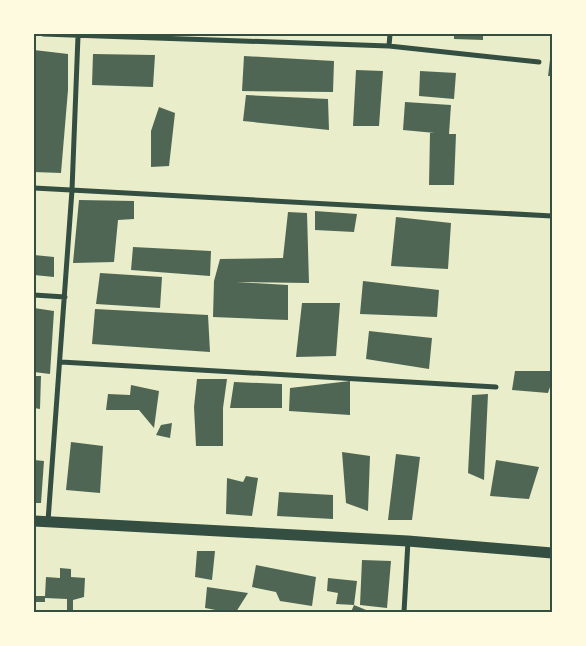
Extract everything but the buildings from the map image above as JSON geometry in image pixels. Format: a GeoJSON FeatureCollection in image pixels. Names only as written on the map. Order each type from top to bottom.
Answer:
{"type":"FeatureCollection","features":[{"type":"Feature","properties":{"kind":"main road"},"geometry":{"type":"LineString","coordinates":[[34,521],[408,541],[552,552]]}},
{"type":"Feature","properties":{"kind":"street"},"geometry":{"type":"LineString","coordinates":[[43,34],[389,46],[539,62]]}},
{"type":"Feature","properties":{"kind":"street"},"geometry":{"type":"LineString","coordinates":[[389,46],[390,34]]}},
{"type":"Feature","properties":{"kind":"street"},"geometry":{"type":"LineString","coordinates":[[48,522],[72,190],[78,36]]}},
{"type":"Feature","properties":{"kind":"street"},"geometry":{"type":"LineString","coordinates":[[34,188],[552,216]]}},
{"type":"Feature","properties":{"kind":"street"},"geometry":{"type":"LineString","coordinates":[[34,295],[65,297]]}},
{"type":"Feature","properties":{"kind":"street"},"geometry":{"type":"LineString","coordinates":[[61,362],[496,387]]}},
{"type":"Feature","properties":{"kind":"street"},"geometry":{"type":"LineString","coordinates":[[404,612],[408,541]]}}]}
